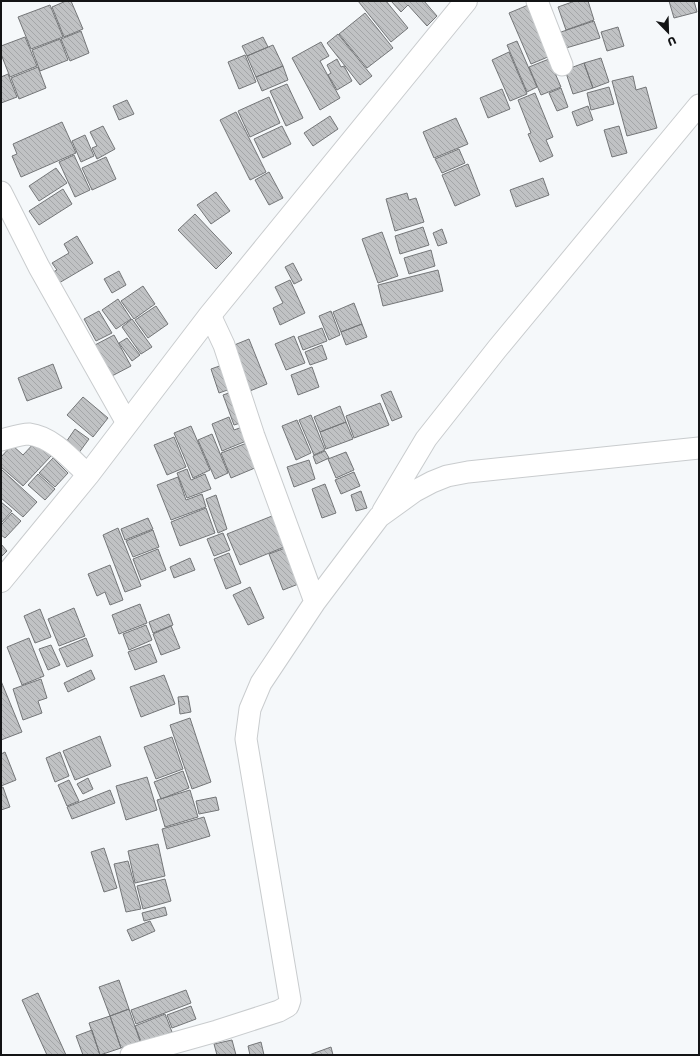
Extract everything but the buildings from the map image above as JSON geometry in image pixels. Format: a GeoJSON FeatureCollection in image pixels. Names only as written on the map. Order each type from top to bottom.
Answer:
{"type":"FeatureCollection","features":[{"type":"Feature","properties":{"kind":"main road"},"geometry":{"type":"LineString","coordinates":[[1,581],[88,475],[210,315],[466,1]]}},
{"type":"Feature","properties":{"kind":"street"},"geometry":{"type":"LineString","coordinates":[[537,1],[562,65]]}},
{"type":"Feature","properties":{"kind":"street"},"geometry":{"type":"LineString","coordinates":[[131,1055],[217,1031],[279,1011],[288,1006],[290,1000],[246,739],[250,709],[261,683],[315,602],[379,517],[426,439],[497,349],[699,105]]}},
{"type":"Feature","properties":{"kind":"street"},"geometry":{"type":"LineString","coordinates":[[1,192],[39,267],[127,423]]}},
{"type":"Feature","properties":{"kind":"street"},"geometry":{"type":"LineString","coordinates":[[210,315],[224,345],[254,436],[315,602]]}},
{"type":"Feature","properties":{"kind":"street"},"geometry":{"type":"LineString","coordinates":[[1,440],[28,434],[40,438],[56,446],[88,475]]}},
{"type":"Feature","properties":{"kind":"street"},"geometry":{"type":"LineString","coordinates":[[379,517],[415,491],[447,476],[468,472],[699,448]]}}]}
